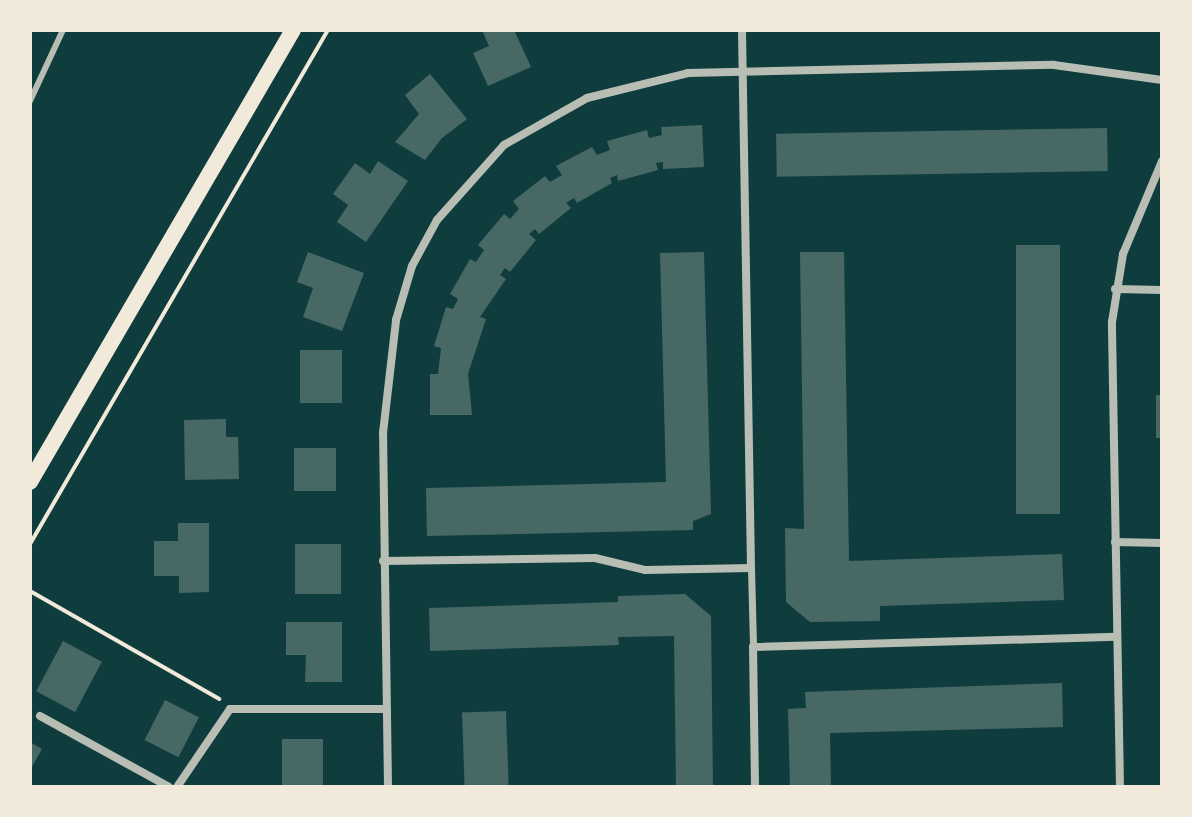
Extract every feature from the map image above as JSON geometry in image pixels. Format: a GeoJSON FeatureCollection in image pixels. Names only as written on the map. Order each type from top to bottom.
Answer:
{"type":"FeatureCollection","features":[{"type":"Feature","properties":{"kind":"main road"},"geometry":{"type":"LineString","coordinates":[[30,482],[293,30]]}},
{"type":"Feature","properties":{"kind":"street"},"geometry":{"type":"LineString","coordinates":[[742,30],[755,787]]}},
{"type":"Feature","properties":{"kind":"street"},"geometry":{"type":"LineString","coordinates":[[388,787],[383,561],[384,384],[412,266],[437,220],[504,145],[587,98],[688,73],[1054,65],[1162,80]]}},
{"type":"Feature","properties":{"kind":"street"},"geometry":{"type":"LineString","coordinates":[[1120,787],[1115,542],[1115,289],[1135,218],[1162,161]]}},
{"type":"Feature","properties":{"kind":"street"},"geometry":{"type":"LineString","coordinates":[[1115,289],[1162,290]]}},
{"type":"Feature","properties":{"kind":"street"},"geometry":{"type":"LineString","coordinates":[[1115,542],[1162,543]]}},
{"type":"Feature","properties":{"kind":"street"},"geometry":{"type":"LineString","coordinates":[[383,561],[595,558],[645,570],[751,568]]}},
{"type":"Feature","properties":{"kind":"street"},"geometry":{"type":"LineString","coordinates":[[753,647],[1117,637]]}},
{"type":"Feature","properties":{"kind":"street"},"geometry":{"type":"LineString","coordinates":[[177,787],[230,709],[387,709]]}},
{"type":"Feature","properties":{"kind":"street"},"geometry":{"type":"LineString","coordinates":[[40,716],[169,787]]}},
{"type":"Feature","properties":{"kind":"lane"},"geometry":{"type":"LineString","coordinates":[[30,101],[63,30]]}},
{"type":"Feature","properties":{"kind":"path"},"geometry":{"type":"LineString","coordinates":[[30,544],[328,30]]}},
{"type":"Feature","properties":{"kind":"path"},"geometry":{"type":"LineString","coordinates":[[30,591],[209,690],[230,709]]}},
{"type":"Feature","properties":{"kind":"building"},"geometry":{"type":"Polygon","coordinates":[[[482,30],[514,30],[531,67],[488,86],[473,53],[489,46],[482,30]]]}},
{"type":"Feature","properties":{"kind":"building"},"geometry":{"type":"Polygon","coordinates":[[[430,74],[467,119],[442,138],[425,160],[395,142],[419,114],[405,95],[430,74]]]}},
{"type":"Feature","properties":{"kind":"building"},"geometry":{"type":"Polygon","coordinates":[[[702,125],[704,167],[663,169],[663,162],[656,163],[658,170],[618,181],[617,175],[610,178],[612,183],[577,203],[574,198],[566,203],[571,208],[539,234],[535,229],[529,234],[536,240],[510,272],[505,268],[500,275],[506,279],[480,317],[486,319],[468,374],[472,415],[430,415],[430,374],[438,374],[441,348],[434,346],[446,307],[453,309],[458,299],[450,294],[470,259],[476,262],[484,250],[478,245],[504,214],[510,219],[519,209],[513,201],[545,176],[550,182],[562,175],[556,166],[592,147],[597,155],[610,150],[607,141],[647,130],[649,138],[662,135],[661,127],[702,125]]]}},
{"type":"Feature","properties":{"kind":"building"},"geometry":{"type":"Polygon","coordinates":[[[1107,128],[1108,171],[777,177],[776,134],[1107,128]]]}},
{"type":"Feature","properties":{"kind":"building"},"geometry":{"type":"Polygon","coordinates":[[[378,161],[408,181],[366,242],[337,222],[348,205],[333,194],[355,163],[370,174],[378,161]]]}},
{"type":"Feature","properties":{"kind":"building"},"geometry":{"type":"Polygon","coordinates":[[[1016,245],[1060,245],[1060,514],[1016,514],[1016,245]]]}},
{"type":"Feature","properties":{"kind":"building"},"geometry":{"type":"Polygon","coordinates":[[[308,252],[364,273],[342,331],[303,317],[313,288],[297,282],[308,252]]]}},
{"type":"Feature","properties":{"kind":"building"},"geometry":{"type":"Polygon","coordinates":[[[704,252],[711,514],[693,521],[693,530],[427,536],[426,488],[666,482],[660,253],[704,252]]]}},
{"type":"Feature","properties":{"kind":"building"},"geometry":{"type":"Polygon","coordinates":[[[800,252],[844,252],[849,561],[1062,554],[1064,600],[880,606],[880,621],[810,622],[786,602],[785,528],[804,529],[800,252]]]}},
{"type":"Feature","properties":{"kind":"building"},"geometry":{"type":"Polygon","coordinates":[[[300,350],[342,350],[342,403],[300,403],[300,350]]]}},
{"type":"Feature","properties":{"kind":"building"},"geometry":{"type":"Polygon","coordinates":[[[1156,395],[1162,395],[1162,438],[1156,438],[1156,395]]]}},
{"type":"Feature","properties":{"kind":"building"},"geometry":{"type":"Polygon","coordinates":[[[226,419],[226,437],[238,437],[239,479],[185,480],[184,420],[226,419]]]}},
{"type":"Feature","properties":{"kind":"building"},"geometry":{"type":"Polygon","coordinates":[[[294,448],[336,448],[336,491],[294,491],[294,448]]]}},
{"type":"Feature","properties":{"kind":"building"},"geometry":{"type":"Polygon","coordinates":[[[178,523],[209,523],[209,592],[179,593],[179,576],[154,576],[154,541],[178,541],[178,523]]]}},
{"type":"Feature","properties":{"kind":"building"},"geometry":{"type":"Polygon","coordinates":[[[295,544],[341,544],[341,594],[295,594],[295,544]]]}},
{"type":"Feature","properties":{"kind":"building"},"geometry":{"type":"Polygon","coordinates":[[[685,594],[711,616],[713,787],[676,787],[674,636],[618,637],[619,645],[430,651],[429,608],[618,602],[618,596],[685,594]]]}},
{"type":"Feature","properties":{"kind":"building"},"geometry":{"type":"Polygon","coordinates":[[[286,622],[342,622],[342,682],[305,682],[306,655],[286,655],[286,622]]]}},
{"type":"Feature","properties":{"kind":"building"},"geometry":{"type":"Polygon","coordinates":[[[63,641],[102,662],[75,712],[36,691],[63,641]]]}},
{"type":"Feature","properties":{"kind":"building"},"geometry":{"type":"Polygon","coordinates":[[[1062,683],[1063,727],[830,733],[831,787],[790,787],[788,709],[806,708],[805,692],[1062,683]]]}},
{"type":"Feature","properties":{"kind":"building"},"geometry":{"type":"Polygon","coordinates":[[[165,700],[199,717],[178,757],[145,740],[165,700]]]}},
{"type":"Feature","properties":{"kind":"building"},"geometry":{"type":"Polygon","coordinates":[[[506,711],[509,787],[465,787],[462,713],[506,711]]]}},
{"type":"Feature","properties":{"kind":"building"},"geometry":{"type":"Polygon","coordinates":[[[282,739],[323,739],[323,787],[282,787],[282,739]]]}},
{"type":"Feature","properties":{"kind":"building"},"geometry":{"type":"Polygon","coordinates":[[[30,742],[42,749],[30,770],[30,742]]]}}]}
